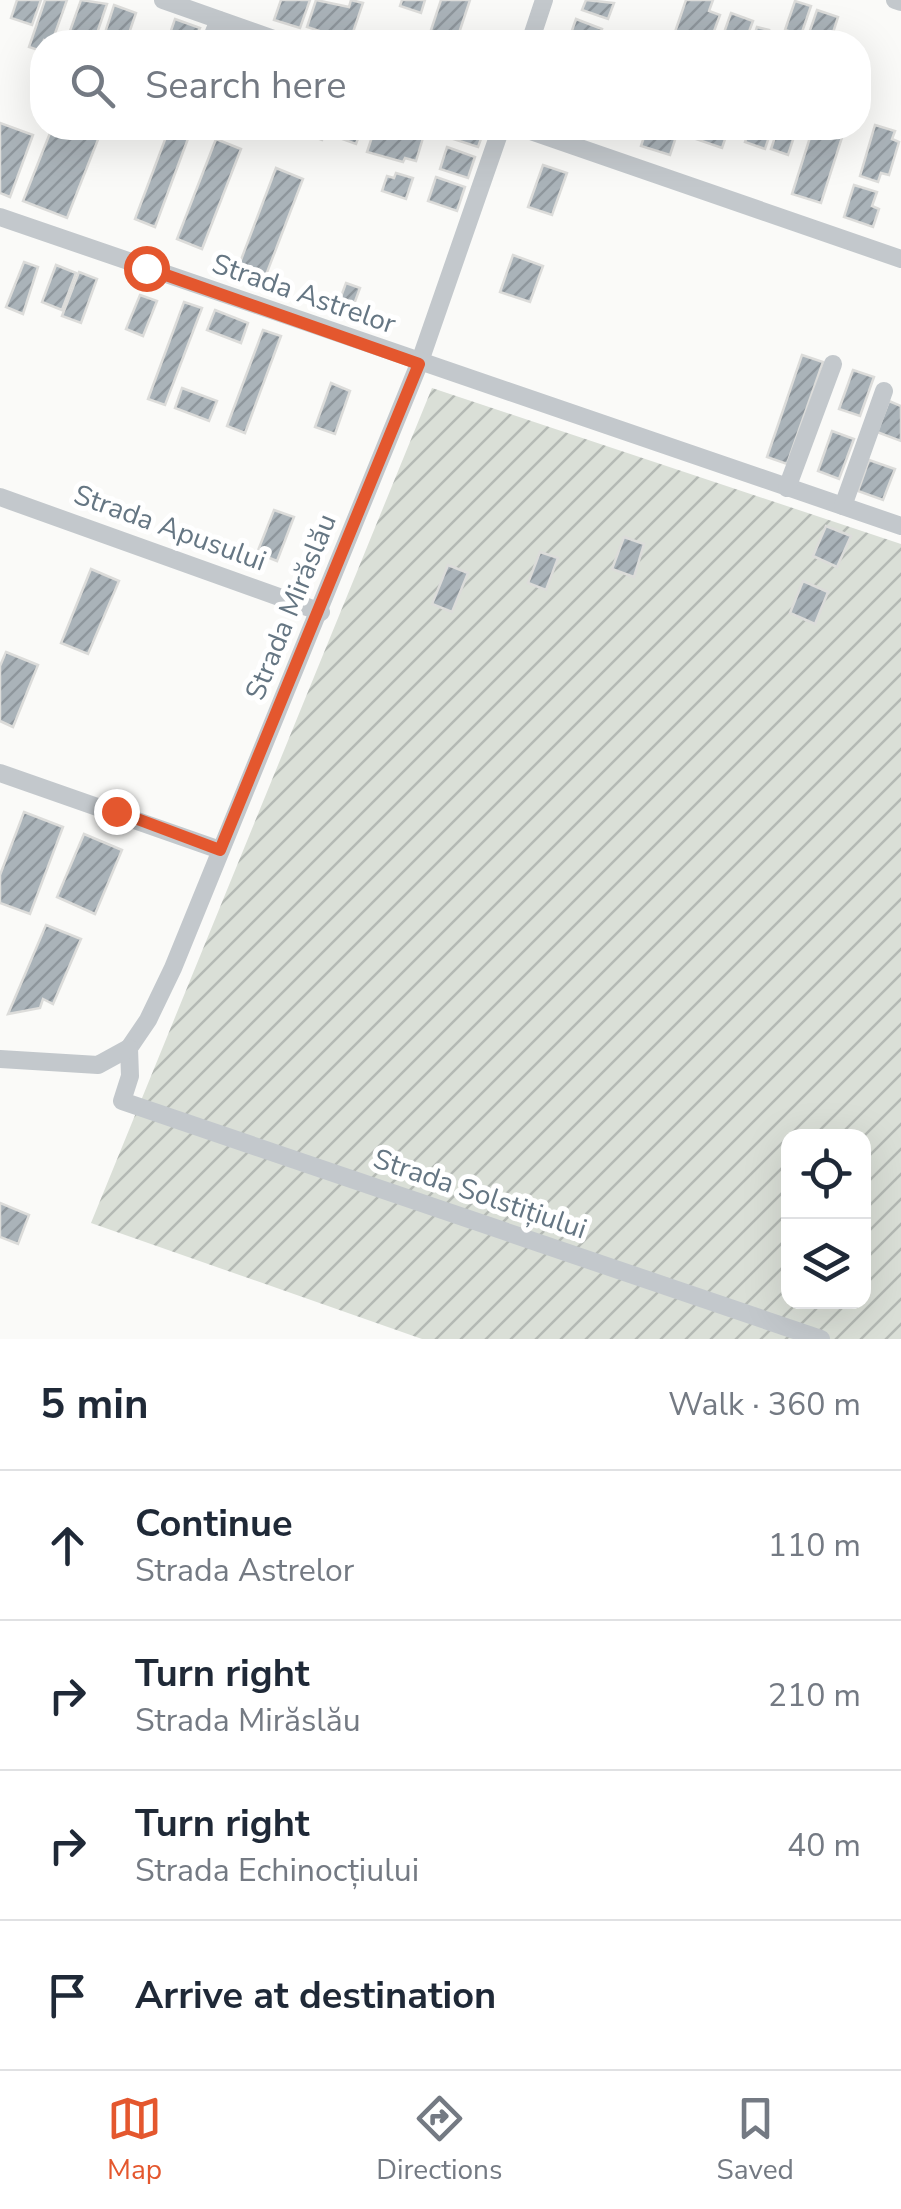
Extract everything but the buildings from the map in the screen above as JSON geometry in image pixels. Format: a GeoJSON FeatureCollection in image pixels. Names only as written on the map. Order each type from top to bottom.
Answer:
{"type":"FeatureCollection","features":[{"type":"Feature","properties":{"kind":"street"},"geometry":{"type":"LineString","coordinates":[[163,0],[248,30]]}},
{"type":"Feature","properties":{"kind":"street"},"geometry":{"type":"LineString","coordinates":[[534,30],[544,0]]}},
{"type":"Feature","properties":{"kind":"street"},"geometry":{"type":"LineString","coordinates":[[215,30],[219,20]]}},
{"type":"Feature","properties":{"kind":"street","name":"Strada Mirăslău"},"geometry":{"type":"LineString","coordinates":[[122,1101],[130,1076],[129,1048],[148,1020],[173,968],[321,612],[419,364],[498,140]]}},
{"type":"Feature","properties":{"kind":"street"},"geometry":{"type":"LineString","coordinates":[[557,140],[901,259]]}},
{"type":"Feature","properties":{"kind":"street","name":"Strada Astrelor"},"geometry":{"type":"LineString","coordinates":[[0,217],[419,364],[901,526]]}},
{"type":"Feature","properties":{"kind":"street"},"geometry":{"type":"LineString","coordinates":[[788,488],[833,364]]}},
{"type":"Feature","properties":{"kind":"street"},"geometry":{"type":"LineString","coordinates":[[843,506],[884,391]]}},
{"type":"Feature","properties":{"kind":"street","name":"Strada Apusului"},"geometry":{"type":"LineString","coordinates":[[0,496],[321,612]]}},
{"type":"Feature","properties":{"kind":"street"},"geometry":{"type":"LineString","coordinates":[[0,772],[220,850]]}},
{"type":"Feature","properties":{"kind":"street"},"geometry":{"type":"LineString","coordinates":[[0,1058],[98,1065],[129,1048]]}},
{"type":"Feature","properties":{"kind":"street","name":"Strada Solstițiului"},"geometry":{"type":"LineString","coordinates":[[122,1101],[821,1339]]}},
{"type":"Feature","properties":{"kind":"shaded area"},"geometry":{"type":"Polygon","coordinates":[[[432,388],[901,544],[901,1339],[422,1339],[91,1223],[432,388]]]}},
{"type":"Feature","properties":{"kind":"route"},"geometry":{"type":"LineString","coordinates":[[116,811],[220,850],[321,612],[419,364],[146,268]]}}]}
